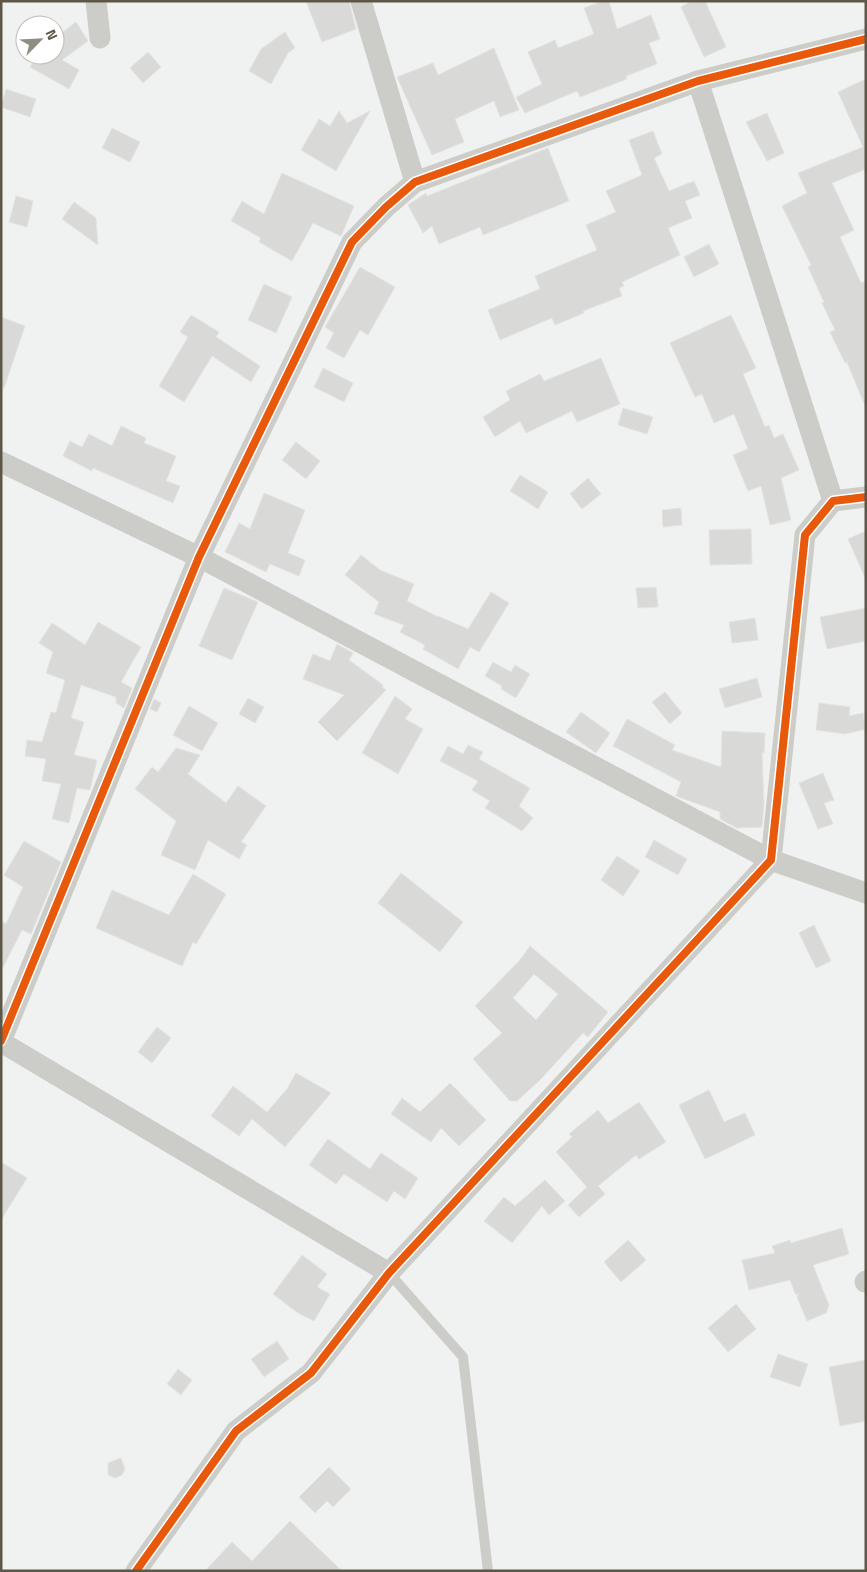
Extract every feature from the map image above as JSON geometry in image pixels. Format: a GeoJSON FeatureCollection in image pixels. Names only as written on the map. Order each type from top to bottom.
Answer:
{"type":"FeatureCollection","features":[{"type":"Feature","properties":{"kind":"street"},"geometry":{"type":"LineString","coordinates":[[96,1],[100,38]]}},
{"type":"Feature","properties":{"kind":"street"},"geometry":{"type":"LineString","coordinates":[[361,1],[415,182]]}},
{"type":"Feature","properties":{"kind":"street"},"geometry":{"type":"LineString","coordinates":[[389,1273],[1,1041],[199,557],[352,242],[386,207],[415,182],[698,81],[866,39]]}},
{"type":"Feature","properties":{"kind":"street"},"geometry":{"type":"LineString","coordinates":[[698,81],[833,501]]}},
{"type":"Feature","properties":{"kind":"street"},"geometry":{"type":"LineString","coordinates":[[1,462],[199,557],[771,860],[866,892]]}},
{"type":"Feature","properties":{"kind":"street"},"geometry":{"type":"LineString","coordinates":[[136,1571],[236,1431],[312,1373],[389,1273],[771,860],[805,535],[833,501],[866,497]]}},
{"type":"Feature","properties":{"kind":"lane"},"geometry":{"type":"LineString","coordinates":[[389,1273],[463,1357],[488,1571]]}},
{"type":"Feature","properties":{"kind":"building"},"geometry":{"type":"Polygon","coordinates":[[[306,1],[349,1],[356,29],[322,42],[306,1]]]}},
{"type":"Feature","properties":{"kind":"building"},"geometry":{"type":"Polygon","coordinates":[[[603,1],[609,1],[617,29],[651,15],[660,39],[649,43],[657,64],[626,76],[627,79],[580,97],[577,91],[525,113],[516,97],[542,84],[528,52],[555,40],[558,48],[594,34],[584,8],[603,1]]]}},
{"type":"Feature","properties":{"kind":"building"},"geometry":{"type":"Polygon","coordinates":[[[692,1],[705,1],[726,47],[704,57],[681,7],[692,1]]]}},
{"type":"Feature","properties":{"kind":"building"},"geometry":{"type":"Polygon","coordinates":[[[76,22],[88,41],[65,58],[65,30],[76,22]]]}},
{"type":"Feature","properties":{"kind":"building"},"geometry":{"type":"Polygon","coordinates":[[[285,32],[295,48],[288,53],[271,84],[249,71],[261,49],[285,32]]]}},
{"type":"Feature","properties":{"kind":"building"},"geometry":{"type":"Polygon","coordinates":[[[494,48],[519,110],[500,117],[494,101],[455,119],[464,142],[432,155],[397,77],[433,63],[438,75],[494,48]]]}},
{"type":"Feature","properties":{"kind":"building"},"geometry":{"type":"Polygon","coordinates":[[[148,52],[161,67],[143,83],[130,68],[148,52]]]}},
{"type":"Feature","properties":{"kind":"building"},"geometry":{"type":"Polygon","coordinates":[[[65,62],[79,70],[69,89],[30,67],[31,65],[65,65],[65,62]]]}},
{"type":"Feature","properties":{"kind":"building"},"geometry":{"type":"Polygon","coordinates":[[[866,79],[866,169],[832,183],[854,230],[840,237],[861,283],[866,281],[865,406],[847,362],[845,363],[830,332],[835,330],[808,267],[811,265],[782,206],[807,193],[798,173],[863,147],[838,92],[866,79]]]}},
{"type":"Feature","properties":{"kind":"building"},"geometry":{"type":"Polygon","coordinates":[[[6,89],[36,99],[30,117],[1,107],[6,89]]]}},
{"type":"Feature","properties":{"kind":"building"},"geometry":{"type":"Polygon","coordinates":[[[339,111],[347,123],[370,111],[336,171],[301,150],[319,119],[330,126],[339,111]]]}},
{"type":"Feature","properties":{"kind":"building"},"geometry":{"type":"Polygon","coordinates":[[[767,113],[784,153],[767,161],[746,122],[767,113]]]}},
{"type":"Feature","properties":{"kind":"building"},"geometry":{"type":"Polygon","coordinates":[[[112,128],[140,142],[130,162],[102,148],[112,128]]]}},
{"type":"Feature","properties":{"kind":"building"},"geometry":{"type":"Polygon","coordinates":[[[653,131],[662,154],[654,158],[669,191],[694,181],[700,195],[685,201],[692,218],[668,228],[680,255],[622,282],[624,286],[619,288],[622,296],[583,311],[584,313],[555,325],[552,318],[500,340],[488,310],[540,289],[535,276],[597,250],[586,225],[616,212],[606,191],[642,175],[629,140],[653,131]]]}},
{"type":"Feature","properties":{"kind":"building"},"geometry":{"type":"Polygon","coordinates":[[[548,148],[569,201],[483,235],[480,227],[439,244],[432,226],[423,233],[408,205],[426,193],[427,196],[548,148]]]}},
{"type":"Feature","properties":{"kind":"building"},"geometry":{"type":"Polygon","coordinates":[[[282,173],[354,206],[341,236],[313,223],[292,261],[259,242],[261,238],[231,221],[242,201],[264,214],[282,173]]]}},
{"type":"Feature","properties":{"kind":"building"},"geometry":{"type":"Polygon","coordinates":[[[16,196],[33,201],[27,227],[9,222],[16,196]]]}},
{"type":"Feature","properties":{"kind":"building"},"geometry":{"type":"Polygon","coordinates":[[[74,202],[96,218],[98,245],[62,219],[74,202]]]}},
{"type":"Feature","properties":{"kind":"building"},"geometry":{"type":"Polygon","coordinates":[[[709,244],[719,264],[694,277],[684,257],[709,244]]]}},
{"type":"Feature","properties":{"kind":"building"},"geometry":{"type":"Polygon","coordinates":[[[360,267],[395,287],[368,335],[360,330],[344,358],[326,348],[334,333],[325,327],[360,267]]]}},
{"type":"Feature","properties":{"kind":"building"},"geometry":{"type":"Polygon","coordinates":[[[264,284],[292,297],[276,333],[248,320],[264,284]]]}},
{"type":"Feature","properties":{"kind":"building"},"geometry":{"type":"Polygon","coordinates":[[[191,315],[219,332],[216,337],[260,366],[251,382],[212,356],[184,402],[159,386],[188,337],[180,332],[191,315]]]}},
{"type":"Feature","properties":{"kind":"building"},"geometry":{"type":"Polygon","coordinates":[[[731,315],[756,368],[743,374],[765,427],[769,425],[774,438],[783,434],[799,470],[781,478],[791,520],[770,525],[761,486],[748,491],[733,455],[748,449],[734,414],[714,423],[702,394],[695,397],[670,343],[731,315]]]}},
{"type":"Feature","properties":{"kind":"building"},"geometry":{"type":"Polygon","coordinates":[[[1,317],[25,326],[4,388],[1,388],[1,317]]]}},
{"type":"Feature","properties":{"kind":"building"},"geometry":{"type":"Polygon","coordinates":[[[601,358],[620,404],[577,422],[572,411],[526,433],[520,421],[495,437],[483,417],[510,400],[506,391],[540,374],[544,381],[601,358]]]}},
{"type":"Feature","properties":{"kind":"building"},"geometry":{"type":"Polygon","coordinates":[[[323,368],[353,383],[344,402],[314,387],[323,368]]]}},
{"type":"Feature","properties":{"kind":"building"},"geometry":{"type":"Polygon","coordinates":[[[623,408],[653,417],[647,434],[618,425],[623,408]]]}},
{"type":"Feature","properties":{"kind":"building"},"geometry":{"type":"Polygon","coordinates":[[[121,426],[146,438],[144,443],[176,456],[166,481],[180,486],[173,503],[93,468],[92,471],[63,456],[70,441],[82,447],[89,434],[112,446],[121,426]]]}},
{"type":"Feature","properties":{"kind":"building"},"geometry":{"type":"Polygon","coordinates":[[[296,442],[320,461],[306,479],[282,460],[296,442]]]}},
{"type":"Feature","properties":{"kind":"building"},"geometry":{"type":"Polygon","coordinates":[[[520,475],[548,492],[538,509],[510,491],[520,475]]]}},
{"type":"Feature","properties":{"kind":"building"},"geometry":{"type":"Polygon","coordinates":[[[588,478],[601,494],[582,509],[570,494],[588,478]]]}},
{"type":"Feature","properties":{"kind":"building"},"geometry":{"type":"Polygon","coordinates":[[[264,493],[305,510],[288,553],[305,560],[299,576],[270,564],[266,572],[225,552],[239,523],[250,529],[264,493]]]}},
{"type":"Feature","properties":{"kind":"building"},"geometry":{"type":"Polygon","coordinates":[[[681,508],[682,525],[663,527],[662,510],[681,508]]]}},
{"type":"Feature","properties":{"kind":"building"},"geometry":{"type":"Polygon","coordinates":[[[751,529],[752,564],[710,565],[709,530],[751,529]]]}},
{"type":"Feature","properties":{"kind":"building"},"geometry":{"type":"Polygon","coordinates":[[[866,531],[866,580],[848,539],[866,531]]]}},
{"type":"Feature","properties":{"kind":"building"},"geometry":{"type":"Polygon","coordinates":[[[361,555],[380,570],[414,584],[407,601],[438,617],[468,629],[491,592],[509,603],[479,652],[470,647],[458,669],[423,649],[425,645],[400,632],[404,625],[374,614],[379,602],[345,575],[361,555]]]}},
{"type":"Feature","properties":{"kind":"building"},"geometry":{"type":"Polygon","coordinates":[[[656,587],[658,607],[638,608],[636,588],[656,587]]]}},
{"type":"Feature","properties":{"kind":"building"},"geometry":{"type":"Polygon","coordinates":[[[224,588],[258,602],[232,660],[199,646],[224,588]]]}},
{"type":"Feature","properties":{"kind":"building"},"geometry":{"type":"Polygon","coordinates":[[[866,608],[866,641],[827,649],[820,617],[866,608]]]}},
{"type":"Feature","properties":{"kind":"building"},"geometry":{"type":"Polygon","coordinates":[[[755,618],[758,640],[732,643],[729,622],[755,618]]]}},
{"type":"Feature","properties":{"kind":"building"},"geometry":{"type":"Polygon","coordinates":[[[98,622],[141,647],[121,682],[132,688],[124,708],[116,703],[116,697],[81,685],[71,718],[84,722],[74,755],[97,760],[90,790],[77,788],[69,823],[52,819],[61,784],[42,781],[46,759],[25,756],[27,740],[42,742],[51,712],[56,713],[65,680],[46,673],[53,652],[39,643],[52,623],[85,645],[98,622]]]}},
{"type":"Feature","properties":{"kind":"building"},"geometry":{"type":"Polygon","coordinates":[[[337,644],[353,653],[349,660],[383,685],[382,687],[386,690],[337,741],[318,722],[344,695],[303,679],[313,654],[330,661],[337,644]]]}},
{"type":"Feature","properties":{"kind":"building"},"geometry":{"type":"Polygon","coordinates":[[[493,662],[511,672],[515,665],[530,674],[516,698],[501,689],[502,686],[485,676],[493,662]]]}},
{"type":"Feature","properties":{"kind":"building"},"geometry":{"type":"Polygon","coordinates":[[[757,678],[762,697],[725,708],[719,689],[757,678]]]}},
{"type":"Feature","properties":{"kind":"building"},"geometry":{"type":"Polygon","coordinates":[[[665,692],[682,713],[670,724],[652,702],[665,692]]]}},
{"type":"Feature","properties":{"kind":"building"},"geometry":{"type":"Polygon","coordinates":[[[395,696],[412,709],[405,719],[423,729],[398,774],[362,753],[395,696]]]}},
{"type":"Feature","properties":{"kind":"building"},"geometry":{"type":"Polygon","coordinates":[[[248,698],[264,707],[255,723],[239,714],[248,698]]]}},
{"type":"Feature","properties":{"kind":"building"},"geometry":{"type":"Polygon","coordinates":[[[154,699],[161,703],[157,712],[150,709],[154,699]]]}},
{"type":"Feature","properties":{"kind":"building"},"geometry":{"type":"Polygon","coordinates":[[[819,703],[850,707],[849,716],[863,713],[866,729],[845,734],[816,730],[819,703]]]}},
{"type":"Feature","properties":{"kind":"building"},"geometry":{"type":"Polygon","coordinates":[[[189,706],[218,723],[202,751],[173,735],[189,706]]]}},
{"type":"Feature","properties":{"kind":"building"},"geometry":{"type":"Polygon","coordinates":[[[581,712],[610,733],[596,753],[566,732],[581,712]]]}},
{"type":"Feature","properties":{"kind":"building"},"geometry":{"type":"Polygon","coordinates":[[[627,719],[675,745],[672,750],[721,767],[722,731],[765,733],[764,753],[762,753],[764,804],[762,827],[737,828],[720,819],[720,812],[676,796],[681,782],[613,746],[627,719]]]}},
{"type":"Feature","properties":{"kind":"building"},"geometry":{"type":"Polygon","coordinates":[[[468,745],[483,752],[479,759],[530,788],[519,806],[533,818],[522,831],[485,808],[490,801],[472,790],[478,781],[440,761],[448,746],[463,754],[468,745]]]}},
{"type":"Feature","properties":{"kind":"building"},"geometry":{"type":"Polygon","coordinates":[[[176,748],[200,755],[188,774],[226,803],[238,786],[266,806],[241,842],[247,845],[239,859],[208,840],[195,870],[161,855],[176,821],[135,789],[152,767],[158,772],[176,748]]]}},
{"type":"Feature","properties":{"kind":"building"},"geometry":{"type":"Polygon","coordinates":[[[823,773],[834,800],[824,803],[833,824],[818,829],[799,783],[823,773]]]}},
{"type":"Feature","properties":{"kind":"building"},"geometry":{"type":"Polygon","coordinates":[[[654,840],[687,859],[678,875],[645,857],[654,840]]]}},
{"type":"Feature","properties":{"kind":"building"},"geometry":{"type":"Polygon","coordinates":[[[24,841],[61,862],[31,934],[22,930],[1,971],[1,921],[6,924],[23,887],[4,875],[24,841]]]}},
{"type":"Feature","properties":{"kind":"building"},"geometry":{"type":"Polygon","coordinates":[[[617,856],[640,871],[623,896],[601,880],[617,856]]]}},
{"type":"Feature","properties":{"kind":"building"},"geometry":{"type":"Polygon","coordinates":[[[401,873],[463,922],[440,952],[378,903],[401,873]]]}},
{"type":"Feature","properties":{"kind":"building"},"geometry":{"type":"Polygon","coordinates":[[[193,874],[226,894],[196,944],[193,942],[182,966],[96,928],[112,890],[169,915],[193,874]]]}},
{"type":"Feature","properties":{"kind":"building"},"geometry":{"type":"Polygon","coordinates":[[[814,925],[831,961],[816,968],[799,933],[814,925]]]}},
{"type":"Feature","properties":{"kind":"building"},"geometry":{"type":"Polygon","coordinates":[[[530,946],[608,1012],[588,1037],[583,1033],[540,1080],[517,1101],[510,1101],[473,1059],[502,1033],[475,1006],[519,961],[530,946]],[[534,974],[513,998],[536,1020],[558,994],[534,974]]]}},
{"type":"Feature","properties":{"kind":"building"},"geometry":{"type":"Polygon","coordinates":[[[157,1027],[171,1038],[152,1063],[138,1052],[157,1027]]]}},
{"type":"Feature","properties":{"kind":"building"},"geometry":{"type":"Polygon","coordinates":[[[296,1073],[331,1093],[285,1147],[252,1119],[239,1136],[211,1116],[233,1086],[267,1112],[287,1089],[296,1073]]]}},
{"type":"Feature","properties":{"kind":"building"},"geometry":{"type":"Polygon","coordinates":[[[450,1083],[486,1120],[459,1146],[441,1128],[431,1142],[391,1114],[402,1098],[420,1112],[450,1083]]]}},
{"type":"Feature","properties":{"kind":"building"},"geometry":{"type":"Polygon","coordinates":[[[709,1090],[724,1122],[745,1113],[755,1135],[705,1159],[679,1105],[709,1090]]]}},
{"type":"Feature","properties":{"kind":"building"},"geometry":{"type":"Polygon","coordinates":[[[639,1102],[666,1142],[639,1159],[636,1155],[598,1186],[605,1194],[579,1217],[568,1205],[587,1187],[556,1152],[572,1137],[569,1134],[598,1110],[608,1123],[639,1102]]]}},
{"type":"Feature","properties":{"kind":"building"},"geometry":{"type":"Polygon","coordinates":[[[328,1139],[370,1169],[381,1153],[418,1178],[405,1199],[394,1191],[387,1202],[344,1174],[336,1184],[309,1165],[328,1139]]]}},
{"type":"Feature","properties":{"kind":"building"},"geometry":{"type":"Polygon","coordinates":[[[1,1162],[27,1178],[1,1220],[1,1162]]]}},
{"type":"Feature","properties":{"kind":"building"},"geometry":{"type":"Polygon","coordinates":[[[545,1180],[565,1201],[549,1215],[542,1206],[512,1243],[484,1221],[504,1197],[515,1206],[545,1180]]]}},
{"type":"Feature","properties":{"kind":"building"},"geometry":{"type":"Polygon","coordinates":[[[842,1228],[849,1254],[813,1265],[829,1305],[826,1313],[807,1321],[797,1297],[799,1293],[796,1295],[790,1280],[749,1290],[742,1260],[775,1253],[772,1246],[790,1240],[791,1243],[842,1228]]]}},
{"type":"Feature","properties":{"kind":"building"},"geometry":{"type":"Polygon","coordinates":[[[628,1240],[646,1260],[621,1282],[604,1262],[628,1240]]]}},
{"type":"Feature","properties":{"kind":"building"},"geometry":{"type":"Polygon","coordinates":[[[302,1255],[327,1274],[317,1287],[330,1294],[314,1321],[298,1313],[273,1294],[302,1255]]]}},
{"type":"Feature","properties":{"kind":"building"},"geometry":{"type":"Polygon","coordinates":[[[736,1304],[756,1329],[728,1352],[708,1328],[736,1304]]]}},
{"type":"Feature","properties":{"kind":"building"},"geometry":{"type":"Polygon","coordinates":[[[277,1341],[289,1359],[264,1377],[251,1359],[277,1341]]]}},
{"type":"Feature","properties":{"kind":"building"},"geometry":{"type":"Polygon","coordinates":[[[778,1354],[808,1364],[800,1387],[770,1377],[778,1354]]]}},
{"type":"Feature","properties":{"kind":"building"},"geometry":{"type":"Polygon","coordinates":[[[866,1360],[866,1421],[840,1426],[829,1367],[866,1360]]]}},
{"type":"Feature","properties":{"kind":"building"},"geometry":{"type":"Polygon","coordinates":[[[178,1369],[192,1380],[181,1395],[167,1384],[178,1369]]]}},
{"type":"Feature","properties":{"kind":"building"},"geometry":{"type":"Polygon","coordinates":[[[121,1458],[125,1469],[122,1475],[115,1478],[108,1475],[108,1463],[121,1458]]]}},
{"type":"Feature","properties":{"kind":"building"},"geometry":{"type":"Polygon","coordinates":[[[329,1467],[351,1489],[333,1507],[327,1501],[315,1513],[299,1497],[329,1467]]]}},
{"type":"Feature","properties":{"kind":"building"},"geometry":{"type":"Polygon","coordinates":[[[290,1521],[342,1571],[205,1571],[232,1542],[252,1561],[290,1521]]]}},
{"type":"Feature","properties":{"kind":"cycle path"},"geometry":{"type":"LineString","coordinates":[[1,1041],[199,557],[352,242],[386,207],[415,182],[698,81],[866,39]]}},
{"type":"Feature","properties":{"kind":"cycle path"},"geometry":{"type":"LineString","coordinates":[[136,1571],[236,1431],[311,1373],[389,1273],[771,860],[805,535],[833,501],[866,497]]}}]}
